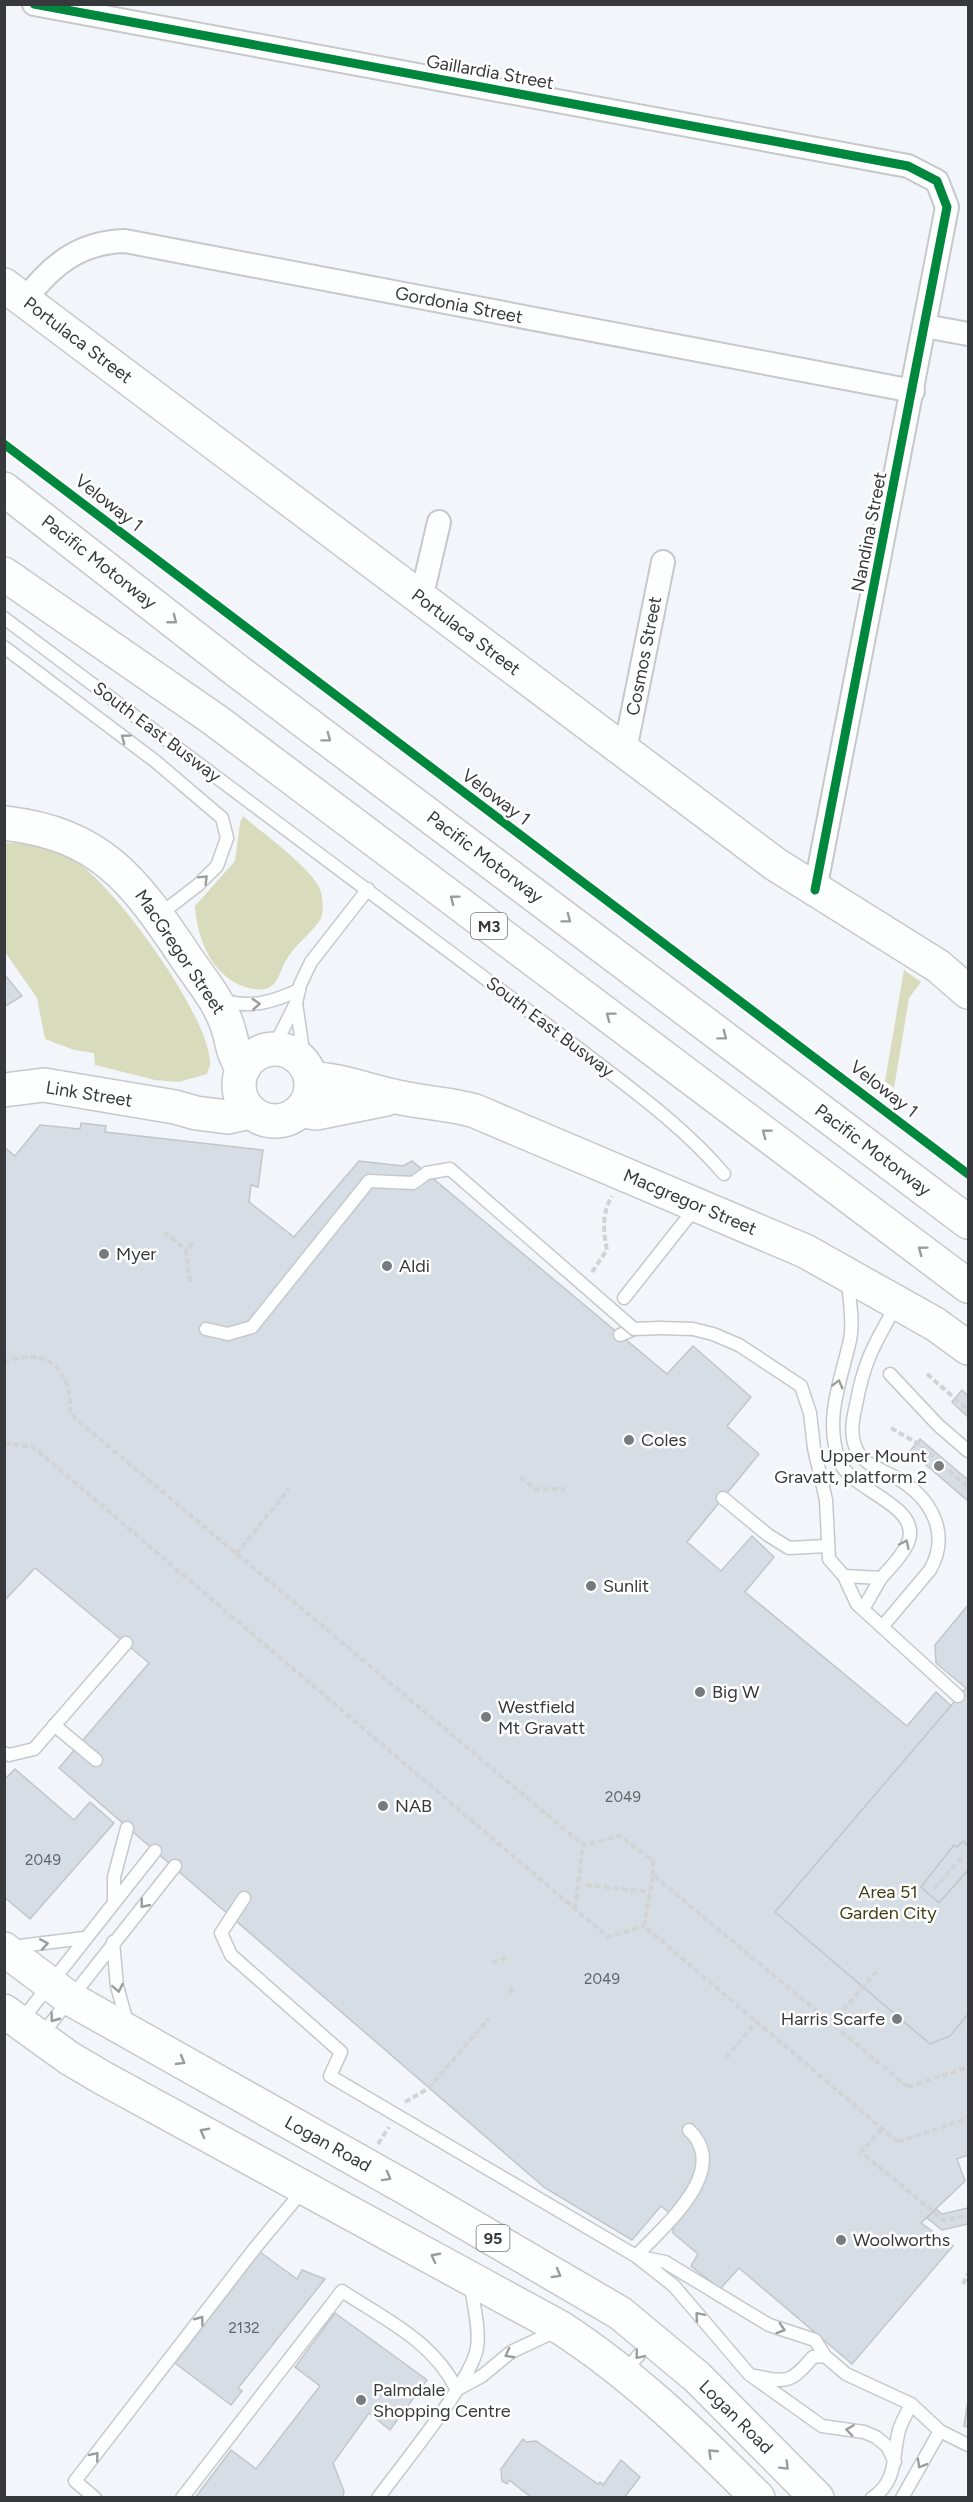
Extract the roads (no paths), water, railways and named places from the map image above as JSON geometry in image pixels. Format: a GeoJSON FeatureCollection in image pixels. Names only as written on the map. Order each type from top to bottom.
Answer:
{"type":"FeatureCollection","features":[{"type":"Feature","properties":{"kind":"main road","name":"Portulaca Street"},"geometry":{"type":"LineString","coordinates":[[15,292],[775,864],[938,966],[969,992]]}},
{"type":"Feature","properties":{"kind":"main road","name":"Pacific Motorway"},"geometry":{"type":"LineString","coordinates":[[4,489],[240,673],[969,1221]]}},
{"type":"Feature","properties":{"kind":"main road","name":"M3"},"geometry":{"type":"LineString","coordinates":[[4,574],[215,720],[969,1286]]}},
{"type":"Feature","properties":{"kind":"main road","name":"MacGregor Street"},"geometry":{"type":"LineString","coordinates":[[4,823],[54,832],[93,850],[123,872],[158,916],[219,1010],[240,1028],[269,1072]]}},
{"type":"Feature","properties":{"kind":"main road","name":"Macgregor Street"},"geometry":{"type":"LineString","coordinates":[[394,1097],[316,1113],[301,1111],[282,1121],[260,1118],[269,1072],[327,1079],[394,1097],[433,1101],[475,1111],[795,1246],[847,1273],[969,1348]]}},
{"type":"Feature","properties":{"kind":"main road","name":"Link Street"},"geometry":{"type":"LineString","coordinates":[[4,1090],[44,1085],[228,1117],[269,1072]]}},
{"type":"Feature","properties":{"kind":"main road"},"geometry":{"type":"LineString","coordinates":[[269,1072],[308,1101],[301,1111]]}},
{"type":"Feature","properties":{"kind":"main road","name":"Logan Road"},"geometry":{"type":"LineString","coordinates":[[4,1948],[59,1992],[574,2284],[653,2338],[697,2377],[816,2498]]}},
{"type":"Feature","properties":{"kind":"main road","name":"95"},"geometry":{"type":"LineString","coordinates":[[21,2023],[104,2078],[470,2276],[561,2328],[625,2372],[754,2496]]}},
{"type":"Feature","properties":{"kind":"street","name":"Gaillardia Street"},"geometry":{"type":"LineString","coordinates":[[34,4],[908,166],[937,181]]}},
{"type":"Feature","properties":{"kind":"street","name":"Nandina Street"},"geometry":{"type":"LineString","coordinates":[[815,890],[947,207],[937,181]]}},
{"type":"Feature","properties":{"kind":"street","name":"Gordonia Street"},"geometry":{"type":"LineString","coordinates":[[15,292],[42,278],[84,247],[102,242],[125,241],[913,391]]}},
{"type":"Feature","properties":{"kind":"street"},"geometry":{"type":"LineString","coordinates":[[925,326],[969,334]]}},
{"type":"Feature","properties":{"kind":"street"},"geometry":{"type":"LineString","coordinates":[[421,599],[439,522]]}},
{"type":"Feature","properties":{"kind":"street","name":"Cosmos Street"},"geometry":{"type":"LineString","coordinates":[[625,750],[663,562]]}},
{"type":"Feature","properties":{"kind":"lane","name":"South East Busway"},"geometry":{"type":"LineString","coordinates":[[4,618],[368,889],[663,1114],[702,1148],[724,1174]]}},
{"type":"Feature","properties":{"kind":"lane"},"geometry":{"type":"LineString","coordinates":[[4,647],[155,761],[222,818],[226,838],[217,866],[198,885],[158,916]]}},
{"type":"Feature","properties":{"kind":"lane"},"geometry":{"type":"LineString","coordinates":[[269,1072],[296,1003],[304,975],[322,946],[368,889]]}},
{"type":"Feature","properties":{"kind":"lane"},"geometry":{"type":"LineString","coordinates":[[219,1010],[269,1003],[299,990]]}},
{"type":"Feature","properties":{"kind":"lane"},"geometry":{"type":"LineString","coordinates":[[269,1072],[303,1051],[296,1003]]}},
{"type":"Feature","properties":{"kind":"lane"},"geometry":{"type":"LineString","coordinates":[[206,1329],[228,1335],[252,1327],[369,1181],[413,1183],[427,1173],[450,1169],[633,1329]]}},
{"type":"Feature","properties":{"kind":"lane"},"geometry":{"type":"LineString","coordinates":[[624,1298],[696,1206]]}},
{"type":"Feature","properties":{"kind":"lane"},"geometry":{"type":"LineString","coordinates":[[847,1273],[850,1338],[836,1393],[834,1447],[847,1474],[898,1509],[909,1527],[906,1546],[881,1578],[863,1609]]}},
{"type":"Feature","properties":{"kind":"lane"},"geometry":{"type":"LineString","coordinates":[[882,1627],[930,1570],[935,1561],[939,1533],[933,1511],[927,1503],[899,1479],[868,1464],[860,1455],[852,1433],[863,1368],[898,1303]]}},
{"type":"Feature","properties":{"kind":"lane"},"geometry":{"type":"LineString","coordinates":[[620,1335],[633,1329],[660,1328],[693,1329],[713,1334],[739,1345],[801,1386],[810,1413],[814,1448],[826,1500],[828,1520],[826,1546],[829,1559],[844,1576],[857,1604],[958,1696]]}},
{"type":"Feature","properties":{"kind":"lane"},"geometry":{"type":"LineString","coordinates":[[890,1374],[938,1425],[969,1451]]}},
{"type":"Feature","properties":{"kind":"lane"},"geometry":{"type":"LineString","coordinates":[[723,1498],[768,1535],[789,1548],[826,1546]]}},
{"type":"Feature","properties":{"kind":"lane"},"geometry":{"type":"LineString","coordinates":[[844,1576],[881,1578]]}},
{"type":"Feature","properties":{"kind":"lane"},"geometry":{"type":"LineString","coordinates":[[4,1753],[9,1755],[34,1749],[126,1643]]}},
{"type":"Feature","properties":{"kind":"lane"},"geometry":{"type":"LineString","coordinates":[[54,1725],[96,1760]]}},
{"type":"Feature","properties":{"kind":"lane"},"geometry":{"type":"LineString","coordinates":[[114,1901],[114,1877],[127,1828]]}},
{"type":"Feature","properties":{"kind":"lane"},"geometry":{"type":"LineString","coordinates":[[21,2023],[59,1992],[84,1938],[155,1851]]}},
{"type":"Feature","properties":{"kind":"lane"},"geometry":{"type":"LineString","coordinates":[[21,2023],[59,1992],[113,1942],[175,1866]]}},
{"type":"Feature","properties":{"kind":"lane"},"geometry":{"type":"LineString","coordinates":[[244,1898],[221,1933],[231,1954],[341,2052],[330,2076],[636,2256],[674,2286],[749,2374],[822,2426],[864,2432],[876,2437],[887,2446],[895,2462]]}},
{"type":"Feature","properties":{"kind":"lane"},"geometry":{"type":"LineString","coordinates":[[4,1948],[84,1938]]}},
{"type":"Feature","properties":{"kind":"lane"},"geometry":{"type":"LineString","coordinates":[[113,1942],[117,1986],[130,2033]]}},
{"type":"Feature","properties":{"kind":"lane"},"geometry":{"type":"LineString","coordinates":[[636,2256],[694,2190],[705,2166],[699,2139],[689,2130]]}},
{"type":"Feature","properties":{"kind":"lane"},"geometry":{"type":"LineString","coordinates":[[95,2498],[75,2481],[266,2234],[306,2187]]}},
{"type":"Feature","properties":{"kind":"lane"},"geometry":{"type":"LineString","coordinates":[[636,2256],[665,2262],[769,2325],[815,2340],[825,2356],[846,2374],[911,2404],[940,2431],[969,2445]]}},
{"type":"Feature","properties":{"kind":"lane"},"geometry":{"type":"LineString","coordinates":[[378,2498],[457,2390],[472,2364],[478,2328],[470,2276]]}},
{"type":"Feature","properties":{"kind":"lane"},"geometry":{"type":"LineString","coordinates":[[182,2498],[342,2291],[423,2343],[440,2361],[457,2390]]}},
{"type":"Feature","properties":{"kind":"lane"},"geometry":{"type":"LineString","coordinates":[[457,2390],[482,2376],[511,2352],[561,2328]]}},
{"type":"Feature","properties":{"kind":"lane"},"geometry":{"type":"LineString","coordinates":[[625,2372],[653,2338]]}},
{"type":"Feature","properties":{"kind":"lane"},"geometry":{"type":"LineString","coordinates":[[749,2374],[781,2382],[796,2377],[813,2357],[825,2356]]}},
{"type":"Feature","properties":{"kind":"lane"},"geometry":{"type":"LineString","coordinates":[[872,2498],[885,2487],[893,2474],[899,2431],[911,2404]]}},
{"type":"Feature","properties":{"kind":"lane"},"geometry":{"type":"LineString","coordinates":[[902,2498],[940,2431]]}},
{"type":"Feature","properties":{"kind":"place","name":"Myer"},"geometry":{"type":"Point","coordinates":[104,1254]}},
{"type":"Feature","properties":{"kind":"place","name":"Aldi"},"geometry":{"type":"Point","coordinates":[387,1266]}},
{"type":"Feature","properties":{"kind":"place","name":"Coles"},"geometry":{"type":"Point","coordinates":[629,1440]}},
{"type":"Feature","properties":{"kind":"place","name":"Upper Mount Gravatt, platform 2"},"geometry":{"type":"Point","coordinates":[939,1466]}},
{"type":"Feature","properties":{"kind":"place","name":"Sunlit"},"geometry":{"type":"Point","coordinates":[591,1586]}},
{"type":"Feature","properties":{"kind":"place","name":"Big W"},"geometry":{"type":"Point","coordinates":[700,1692]}},
{"type":"Feature","properties":{"kind":"place","name":"Westfield Mt Gravatt"},"geometry":{"type":"Point","coordinates":[486,1717]}},
{"type":"Feature","properties":{"kind":"place","name":"NAB"},"geometry":{"type":"Point","coordinates":[383,1806]}},
{"type":"Feature","properties":{"kind":"place","name":"Harris Scarfe"},"geometry":{"type":"Point","coordinates":[897,2019]}},
{"type":"Feature","properties":{"kind":"place","name":"Woolworths"},"geometry":{"type":"Point","coordinates":[841,2240]}},
{"type":"Feature","properties":{"kind":"place","name":"Palmdale Shopping Centre"},"geometry":{"type":"Point","coordinates":[361,2400]}},
{"type":"Feature","properties":{"kind":"park label","name":"Area 51 Garden City"},"geometry":{"type":"Point","coordinates":[888,1902]}}]}
